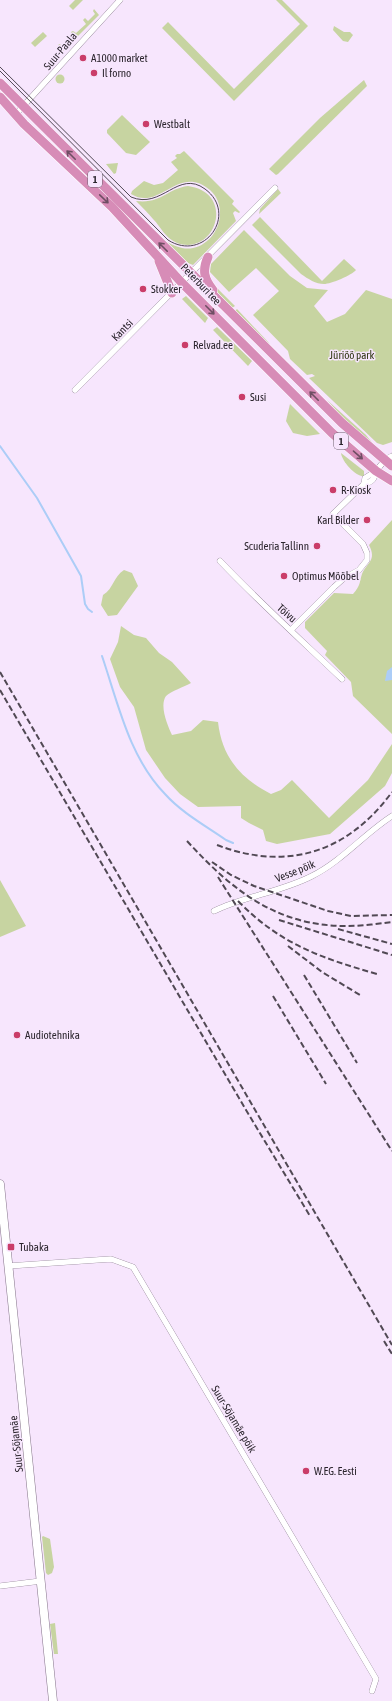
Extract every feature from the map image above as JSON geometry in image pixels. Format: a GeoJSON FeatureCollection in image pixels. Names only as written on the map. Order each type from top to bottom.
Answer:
{"type":"FeatureCollection","features":[{"type":"Feature","properties":{"kind":"highway","name":"Peterburi tee"},"geometry":{"type":"LineString","coordinates":[[0,83],[190,274],[342,423],[390,460]]}},
{"type":"Feature","properties":{"kind":"highway","name":"Peterburi tee"},"geometry":{"type":"LineString","coordinates":[[0,97],[112,207],[182,283],[332,433],[376,471],[392,481]]}},
{"type":"Feature","properties":{"kind":"highway"},"geometry":{"type":"LineString","coordinates":[[154,251],[172,293]]}},
{"type":"Feature","properties":{"kind":"highway"},"geometry":{"type":"LineString","coordinates":[[208,257],[204,268],[206,282],[231,313]]}},
{"type":"Feature","properties":{"kind":"main road","name":"Suur-Sõjamäe"},"geometry":{"type":"LineString","coordinates":[[0,1184],[53,1701]]}},
{"type":"Feature","properties":{"kind":"street","name":"Suur-Paala"},"geometry":{"type":"LineString","coordinates":[[16,114],[120,0]]}},
{"type":"Feature","properties":{"kind":"street","name":"Kantsi"},"geometry":{"type":"LineString","coordinates":[[75,390],[275,188]]}},
{"type":"Feature","properties":{"kind":"street"},"geometry":{"type":"LineString","coordinates":[[291,630],[343,579],[364,565],[367,560],[367,553],[363,544],[333,514],[364,484],[365,478],[390,460]]}},
{"type":"Feature","properties":{"kind":"street","name":"Tõivu"},"geometry":{"type":"LineString","coordinates":[[220,561],[259,602],[291,630],[342,679]]}},
{"type":"Feature","properties":{"kind":"street","name":"Vesse põik"},"geometry":{"type":"LineString","coordinates":[[214,911],[234,902],[311,877],[329,866],[392,816]]}},
{"type":"Feature","properties":{"kind":"street","name":"Suur-Sõjamäe põik"},"geometry":{"type":"LineString","coordinates":[[8,1266],[111,1259],[133,1267],[376,1679],[372,1691]]}},
{"type":"Feature","properties":{"kind":"street"},"geometry":{"type":"LineString","coordinates":[[0,1586],[41,1581]]}},
{"type":"Feature","properties":{"kind":"green space"},"geometry":{"type":"Polygon","coordinates":[[[75,0],[83,0],[73,10],[69,6],[75,0]]]}},
{"type":"Feature","properties":{"kind":"green space"},"geometry":{"type":"Polygon","coordinates":[[[276,0],[282,0],[308,26],[234,101],[162,28],[168,22],[234,89],[300,24],[276,0]]]}},
{"type":"Feature","properties":{"kind":"green space"},"geometry":{"type":"Polygon","coordinates":[[[94,9],[99,15],[63,51],[58,46],[59,44],[63,46],[73,36],[71,32],[73,31],[76,33],[86,24],[83,20],[85,18],[88,21],[95,14],[93,11],[94,9]]]}},
{"type":"Feature","properties":{"kind":"green space"},"geometry":{"type":"Polygon","coordinates":[[[334,26],[344,32],[350,32],[353,35],[348,42],[343,41],[333,30],[334,26]]]}},
{"type":"Feature","properties":{"kind":"green space"},"geometry":{"type":"Polygon","coordinates":[[[43,32],[47,36],[35,47],[31,43],[43,32]]]}},
{"type":"Feature","properties":{"kind":"green space"},"geometry":{"type":"Polygon","coordinates":[[[58,75],[62,75],[64,79],[62,83],[58,83],[56,81],[56,77],[58,75]]]}},
{"type":"Feature","properties":{"kind":"green space"},"geometry":{"type":"Polygon","coordinates":[[[364,80],[367,86],[278,174],[276,175],[269,169],[320,118],[364,80]]]}},
{"type":"Feature","properties":{"kind":"green space"},"geometry":{"type":"Polygon","coordinates":[[[122,115],[150,142],[136,155],[126,153],[107,133],[107,130],[122,115]]]}},
{"type":"Feature","properties":{"kind":"green space"},"geometry":{"type":"Polygon","coordinates":[[[184,151],[234,201],[232,204],[240,212],[235,211],[233,213],[236,221],[193,265],[188,263],[167,242],[179,247],[193,248],[202,245],[215,232],[220,215],[219,206],[216,197],[210,190],[199,183],[188,182],[179,184],[151,197],[141,198],[131,194],[132,191],[144,181],[154,185],[163,183],[178,170],[171,162],[177,158],[175,156],[177,154],[184,151]]]}},
{"type":"Feature","properties":{"kind":"green space"},"geometry":{"type":"Polygon","coordinates":[[[118,163],[116,173],[114,174],[106,164],[118,163]]]}},
{"type":"Feature","properties":{"kind":"green space"},"geometry":{"type":"Polygon","coordinates":[[[188,186],[203,191],[212,200],[216,211],[215,222],[210,233],[202,241],[190,245],[177,243],[169,238],[136,201],[152,200],[174,190],[188,186]]]}},
{"type":"Feature","properties":{"kind":"green space"},"geometry":{"type":"Polygon","coordinates":[[[278,189],[281,193],[259,214],[260,209],[278,189]]]}},
{"type":"Feature","properties":{"kind":"green space"},"geometry":{"type":"Polygon","coordinates":[[[260,217],[322,281],[344,259],[356,270],[346,277],[327,284],[318,283],[309,279],[301,274],[252,225],[260,217]]]}},
{"type":"Feature","properties":{"kind":"green space","name":"Jüriöö park"},"geometry":{"type":"Polygon","coordinates":[[[244,230],[290,276],[307,288],[328,290],[314,306],[327,322],[345,314],[366,290],[392,299],[392,442],[383,445],[377,443],[309,378],[315,376],[312,374],[307,375],[290,359],[288,351],[253,315],[279,291],[256,268],[229,292],[210,272],[211,264],[244,230]]]}},
{"type":"Feature","properties":{"kind":"green space"},"geometry":{"type":"Polygon","coordinates":[[[210,284],[214,285],[235,306],[232,308],[210,284]]]}},
{"type":"Feature","properties":{"kind":"green space"},"geometry":{"type":"Polygon","coordinates":[[[186,296],[208,318],[205,323],[182,299],[186,296]]]}},
{"type":"Feature","properties":{"kind":"green space"},"geometry":{"type":"Polygon","coordinates":[[[237,309],[270,344],[257,334],[235,311],[237,309]]]}},
{"type":"Feature","properties":{"kind":"green space"},"geometry":{"type":"Polygon","coordinates":[[[217,327],[252,361],[248,366],[213,330],[217,327]]]}},
{"type":"Feature","properties":{"kind":"green space"},"geometry":{"type":"Polygon","coordinates":[[[327,400],[366,435],[373,444],[345,420],[327,400]]]}},
{"type":"Feature","properties":{"kind":"green space"},"geometry":{"type":"Polygon","coordinates":[[[290,404],[320,434],[307,436],[293,433],[286,421],[290,404]]]}},
{"type":"Feature","properties":{"kind":"green space"},"geometry":{"type":"Polygon","coordinates":[[[341,453],[364,471],[364,476],[353,472],[344,461],[341,453]]]}},
{"type":"Feature","properties":{"kind":"green space"},"geometry":{"type":"Polygon","coordinates":[[[392,520],[392,734],[353,696],[351,682],[325,655],[327,651],[305,628],[305,622],[334,593],[353,594],[356,591],[362,574],[372,558],[369,545],[392,520]]]}},
{"type":"Feature","properties":{"kind":"green space"},"geometry":{"type":"Polygon","coordinates":[[[124,570],[132,573],[138,586],[117,615],[108,616],[101,605],[103,595],[124,570]]]}},
{"type":"Feature","properties":{"kind":"green space"},"geometry":{"type":"Polygon","coordinates":[[[121,626],[134,635],[146,638],[159,653],[172,662],[191,683],[168,694],[164,700],[163,705],[165,716],[172,735],[191,731],[203,720],[218,722],[220,734],[228,756],[234,765],[250,781],[271,794],[281,790],[292,780],[329,818],[368,780],[392,744],[392,773],[385,786],[330,834],[277,844],[266,841],[263,830],[241,818],[241,806],[198,807],[180,794],[165,778],[146,750],[134,707],[120,687],[110,659],[118,642],[121,626]]]}},
{"type":"Feature","properties":{"kind":"green space"},"geometry":{"type":"Polygon","coordinates":[[[0,880],[26,926],[0,937],[0,880]]]}},
{"type":"Feature","properties":{"kind":"green space"},"geometry":{"type":"Polygon","coordinates":[[[43,1536],[50,1539],[54,1567],[52,1573],[48,1575],[46,1573],[43,1536]]]}},
{"type":"Feature","properties":{"kind":"green space"},"geometry":{"type":"Polygon","coordinates":[[[55,1623],[58,1654],[54,1654],[50,1624],[55,1623]]]}},
{"type":"Feature","properties":{"kind":"water"},"geometry":{"type":"Polygon","coordinates":[[[392,667],[392,680],[385,681],[387,671],[392,667]]]}},
{"type":"Feature","properties":{"kind":"waterway"},"geometry":{"type":"LineString","coordinates":[[0,446],[37,498],[81,576],[85,604],[92,612]]}},
{"type":"Feature","properties":{"kind":"waterway"},"geometry":{"type":"LineString","coordinates":[[102,656],[119,711],[133,746],[153,779],[165,794],[179,807],[194,819],[233,843]]}},
{"type":"Feature","properties":{"kind":"tram line"},"geometry":{"type":"LineString","coordinates":[[0,67],[131,197],[142,200],[152,198],[186,184],[195,184],[205,189],[215,199],[219,211],[218,222],[213,232],[204,241],[194,245],[181,245],[168,240],[0,71]]}},
{"type":"Feature","properties":{"kind":"railway"},"geometry":{"type":"LineString","coordinates":[[0,672],[392,1345]]}},
{"type":"Feature","properties":{"kind":"railway"},"geometry":{"type":"LineString","coordinates":[[0,690],[246,1110],[310,1216]]}},
{"type":"Feature","properties":{"kind":"railway"},"geometry":{"type":"LineString","coordinates":[[217,845],[243,853],[268,857],[292,856],[315,851],[336,842],[356,829],[375,813],[392,792]]}},
{"type":"Feature","properties":{"kind":"railway"},"geometry":{"type":"LineString","coordinates":[[187,841],[221,875],[257,902],[277,912],[298,920],[321,924],[352,926],[392,922]]}},
{"type":"Feature","properties":{"kind":"railway"},"geometry":{"type":"LineString","coordinates":[[212,862],[231,875],[254,886],[328,911],[351,916],[392,915]]}},
{"type":"Feature","properties":{"kind":"railway"},"geometry":{"type":"LineString","coordinates":[[218,877],[392,1151]]}},
{"type":"Feature","properties":{"kind":"railway"},"geometry":{"type":"LineString","coordinates":[[238,901],[270,928],[302,948],[338,962],[377,974]]}},
{"type":"Feature","properties":{"kind":"railway"},"geometry":{"type":"LineString","coordinates":[[279,920],[392,955]]}},
{"type":"Feature","properties":{"kind":"railway"},"geometry":{"type":"LineString","coordinates":[[338,929],[392,944]]}},
{"type":"Feature","properties":{"kind":"railway"},"geometry":{"type":"LineString","coordinates":[[288,946],[322,972],[360,995]]}},
{"type":"Feature","properties":{"kind":"railway"},"geometry":{"type":"LineString","coordinates":[[304,975],[357,1063]]}},
{"type":"Feature","properties":{"kind":"railway"},"geometry":{"type":"LineString","coordinates":[[273,996],[326,1084]]}},
{"type":"Feature","properties":{"kind":"railway"},"geometry":{"type":"LineString","coordinates":[[384,1341],[392,1354]]}},
{"type":"Feature","properties":{"kind":"place","name":"A1000 market"},"geometry":{"type":"Point","coordinates":[83,58]}},
{"type":"Feature","properties":{"kind":"place","name":"Il forno"},"geometry":{"type":"Point","coordinates":[94,73]}},
{"type":"Feature","properties":{"kind":"place","name":"Westbalt"},"geometry":{"type":"Point","coordinates":[146,124]}},
{"type":"Feature","properties":{"kind":"place","name":"Stokker"},"geometry":{"type":"Point","coordinates":[143,289]}},
{"type":"Feature","properties":{"kind":"place","name":"Relvad.ee"},"geometry":{"type":"Point","coordinates":[185,345]}},
{"type":"Feature","properties":{"kind":"place","name":"Susi"},"geometry":{"type":"Point","coordinates":[242,397]}},
{"type":"Feature","properties":{"kind":"place","name":"R-Kiosk"},"geometry":{"type":"Point","coordinates":[333,490]}},
{"type":"Feature","properties":{"kind":"place","name":"Karl Bilder"},"geometry":{"type":"Point","coordinates":[367,520]}},
{"type":"Feature","properties":{"kind":"place","name":"Scuderia Tallinn"},"geometry":{"type":"Point","coordinates":[317,546]}},
{"type":"Feature","properties":{"kind":"place","name":"Optimus Mööbel"},"geometry":{"type":"Point","coordinates":[284,576]}},
{"type":"Feature","properties":{"kind":"place","name":"Audiotehnika"},"geometry":{"type":"Point","coordinates":[17,1035]}},
{"type":"Feature","properties":{"kind":"place","name":"Tubaka"},"geometry":{"type":"Point","coordinates":[11,1247]}},
{"type":"Feature","properties":{"kind":"place","name":"W.EG. Eesti"},"geometry":{"type":"Point","coordinates":[306,1471]}}]}
